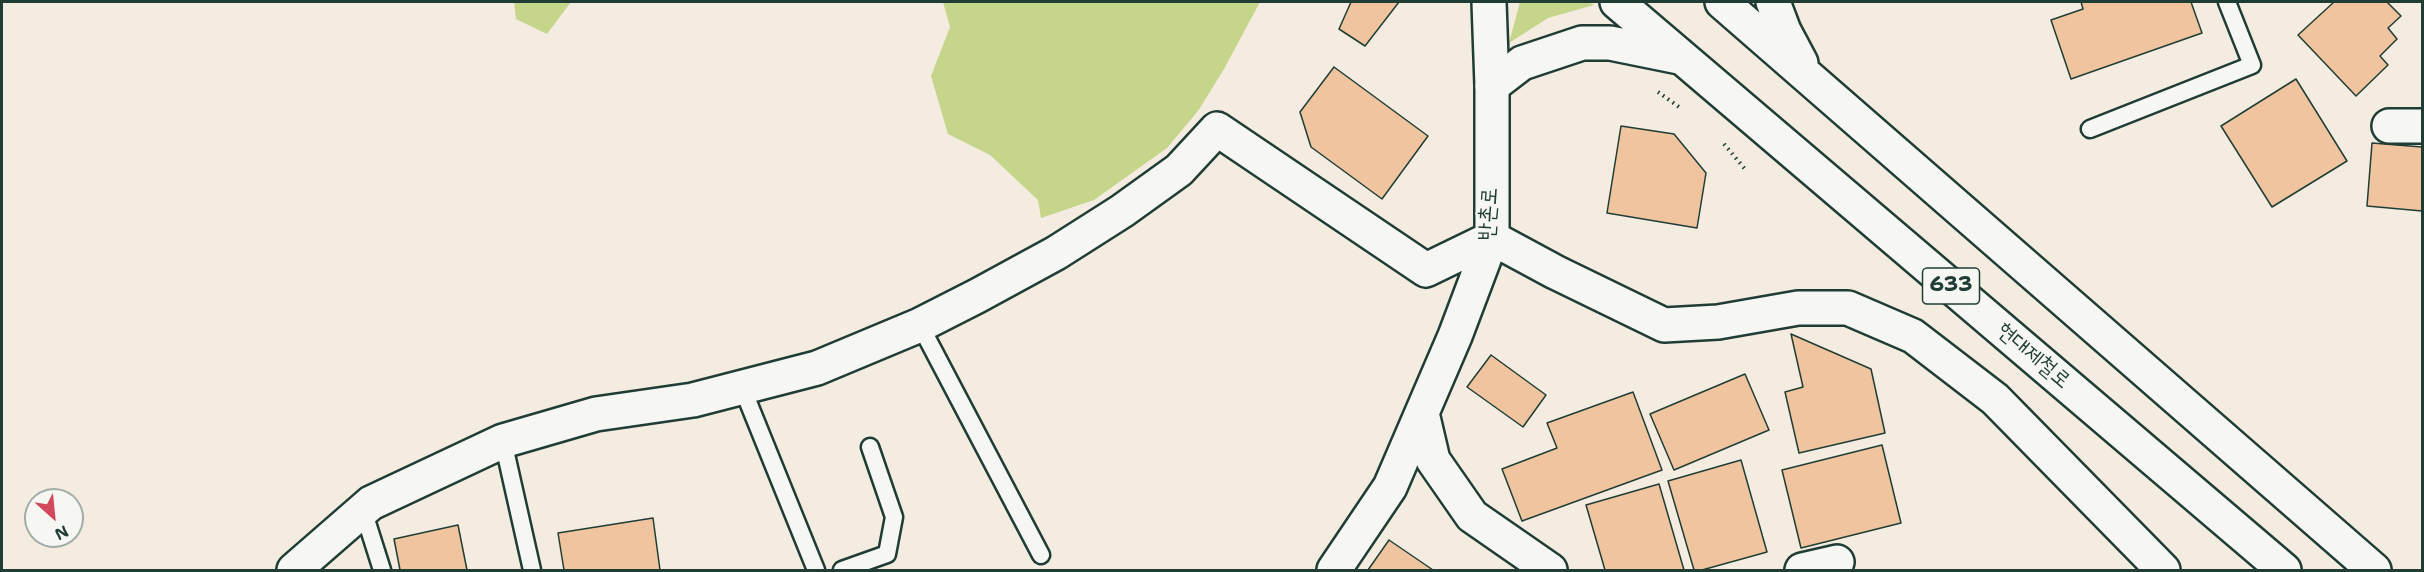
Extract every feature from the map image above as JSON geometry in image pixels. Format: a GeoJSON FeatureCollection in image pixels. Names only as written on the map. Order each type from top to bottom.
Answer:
{"type":"FeatureCollection","features":[{"type":"Feature","properties":{"kind":"main road","name":"반촌로"},"geometry":{"type":"LineString","coordinates":[[1334,570],[1390,487],[1455,336],[1491,238],[1492,86],[1489,2]]}},
{"type":"Feature","properties":{"kind":"main road","name":"현대제철로"},"geometry":{"type":"LineString","coordinates":[[1617,2],[2284,570]]}},
{"type":"Feature","properties":{"kind":"main road","name":"633"},"geometry":{"type":"LineString","coordinates":[[1722,2],[2374,570]]}},
{"type":"Feature","properties":{"kind":"main road"},"geometry":{"type":"LineString","coordinates":[[1773,2],[1784,31],[1809,77]]}},
{"type":"Feature","properties":{"kind":"main road"},"geometry":{"type":"LineString","coordinates":[[1492,86],[1522,63],[1582,43],[1610,43],[1684,58]]}},
{"type":"Feature","properties":{"kind":"main road"},"geometry":{"type":"LineString","coordinates":[[2389,126],[2422,126]]}},
{"type":"Feature","properties":{"kind":"main road"},"geometry":{"type":"LineString","coordinates":[[294,570],[371,503],[503,441],[596,414],[693,400],[817,368],[920,325],[1056,253],[1122,211],[1179,170],[1217,129],[1426,270],[1491,238],[1555,273],[1664,325],[1718,322],[1798,308],[1848,308],[1913,336],[1995,399],[2163,570]]}},
{"type":"Feature","properties":{"kind":"main road"},"geometry":{"type":"LineString","coordinates":[[1422,413],[1433,460],[1472,516],[1550,570]]}},
{"type":"Feature","properties":{"kind":"main road"},"geometry":{"type":"LineString","coordinates":[[1802,570],[1836,562]]}},
{"type":"Feature","properties":{"kind":"lane"},"geometry":{"type":"LineString","coordinates":[[2090,129],[2252,64],[2226,2]]}},
{"type":"Feature","properties":{"kind":"lane"},"geometry":{"type":"LineString","coordinates":[[920,325],[1041,555]]}},
{"type":"Feature","properties":{"kind":"lane"},"geometry":{"type":"LineString","coordinates":[[742,387],[816,570]]}},
{"type":"Feature","properties":{"kind":"lane"},"geometry":{"type":"LineString","coordinates":[[503,441],[531,570]]}},
{"type":"Feature","properties":{"kind":"lane"},"geometry":{"type":"LineString","coordinates":[[842,570],[887,554],[894,517],[870,447]]}},
{"type":"Feature","properties":{"kind":"lane"},"geometry":{"type":"LineString","coordinates":[[363,510],[382,570]]}},
{"type":"Feature","properties":{"kind":"path"},"geometry":{"type":"LineString","coordinates":[[1654,89],[1681,108]]}},
{"type":"Feature","properties":{"kind":"path"},"geometry":{"type":"LineString","coordinates":[[1723,144],[1745,169]]}},
{"type":"Feature","properties":{"kind":"green space"},"geometry":{"type":"Polygon","coordinates":[[[514,2],[571,2],[547,34],[516,19],[514,2]]]}},
{"type":"Feature","properties":{"kind":"green space"},"geometry":{"type":"Polygon","coordinates":[[[943,2],[1260,2],[1224,69],[1198,111],[1167,148],[1094,200],[1041,218],[1038,200],[990,155],[948,134],[931,76],[950,27],[943,2]]]}},
{"type":"Feature","properties":{"kind":"green space"},"geometry":{"type":"Polygon","coordinates":[[[1520,2],[1589,2],[1594,5],[1548,18],[1509,43],[1520,2]]]}},
{"type":"Feature","properties":{"kind":"building"},"geometry":{"type":"Polygon","coordinates":[[[1351,2],[1399,2],[1365,46],[1339,29],[1351,2]]]}},
{"type":"Feature","properties":{"kind":"building"},"geometry":{"type":"Polygon","coordinates":[[[2081,2],[2191,2],[2202,33],[2071,79],[2051,20],[2083,9],[2081,2]]]}},
{"type":"Feature","properties":{"kind":"building"},"geometry":{"type":"Polygon","coordinates":[[[2334,2],[2387,2],[2401,16],[2388,28],[2397,39],[2380,56],[2388,65],[2356,96],[2298,35],[2334,2]]]}},
{"type":"Feature","properties":{"kind":"building"},"geometry":{"type":"Polygon","coordinates":[[[1334,67],[1428,136],[1382,199],[1311,147],[1300,112],[1334,67]]]}},
{"type":"Feature","properties":{"kind":"building"},"geometry":{"type":"Polygon","coordinates":[[[2296,79],[2347,161],[2272,207],[2221,126],[2296,79]]]}},
{"type":"Feature","properties":{"kind":"building"},"geometry":{"type":"Polygon","coordinates":[[[1621,126],[1674,134],[1706,173],[1697,228],[1607,213],[1621,126]]]}},
{"type":"Feature","properties":{"kind":"building"},"geometry":{"type":"Polygon","coordinates":[[[2372,143],[2422,147],[2422,211],[2367,206],[2372,143]]]}},
{"type":"Feature","properties":{"kind":"building"},"geometry":{"type":"Polygon","coordinates":[[[1791,334],[1871,369],[1885,433],[1799,453],[1785,392],[1803,387],[1791,334]]]}},
{"type":"Feature","properties":{"kind":"building"},"geometry":{"type":"Polygon","coordinates":[[[1491,355],[1546,395],[1523,427],[1467,387],[1491,355]]]}},
{"type":"Feature","properties":{"kind":"building"},"geometry":{"type":"Polygon","coordinates":[[[1745,374],[1769,430],[1674,470],[1650,414],[1745,374]]]}},
{"type":"Feature","properties":{"kind":"building"},"geometry":{"type":"Polygon","coordinates":[[[1633,392],[1662,470],[1522,521],[1502,469],[1557,448],[1547,423],[1633,392]]]}},
{"type":"Feature","properties":{"kind":"building"},"geometry":{"type":"Polygon","coordinates":[[[1882,445],[1901,523],[1801,548],[1782,470],[1882,445]]]}},
{"type":"Feature","properties":{"kind":"building"},"geometry":{"type":"Polygon","coordinates":[[[1741,460],[1767,552],[1702,570],[1694,570],[1668,481],[1741,460]]]}},
{"type":"Feature","properties":{"kind":"building"},"geometry":{"type":"Polygon","coordinates":[[[1659,484],[1684,570],[1605,570],[1586,505],[1659,484]]]}},
{"type":"Feature","properties":{"kind":"building"},"geometry":{"type":"Polygon","coordinates":[[[653,518],[660,570],[564,570],[558,533],[653,518]]]}},
{"type":"Feature","properties":{"kind":"building"},"geometry":{"type":"Polygon","coordinates":[[[458,525],[467,570],[400,570],[394,539],[458,525]]]}},
{"type":"Feature","properties":{"kind":"building"},"geometry":{"type":"Polygon","coordinates":[[[1389,540],[1433,570],[1368,570],[1389,540]]]}}]}
